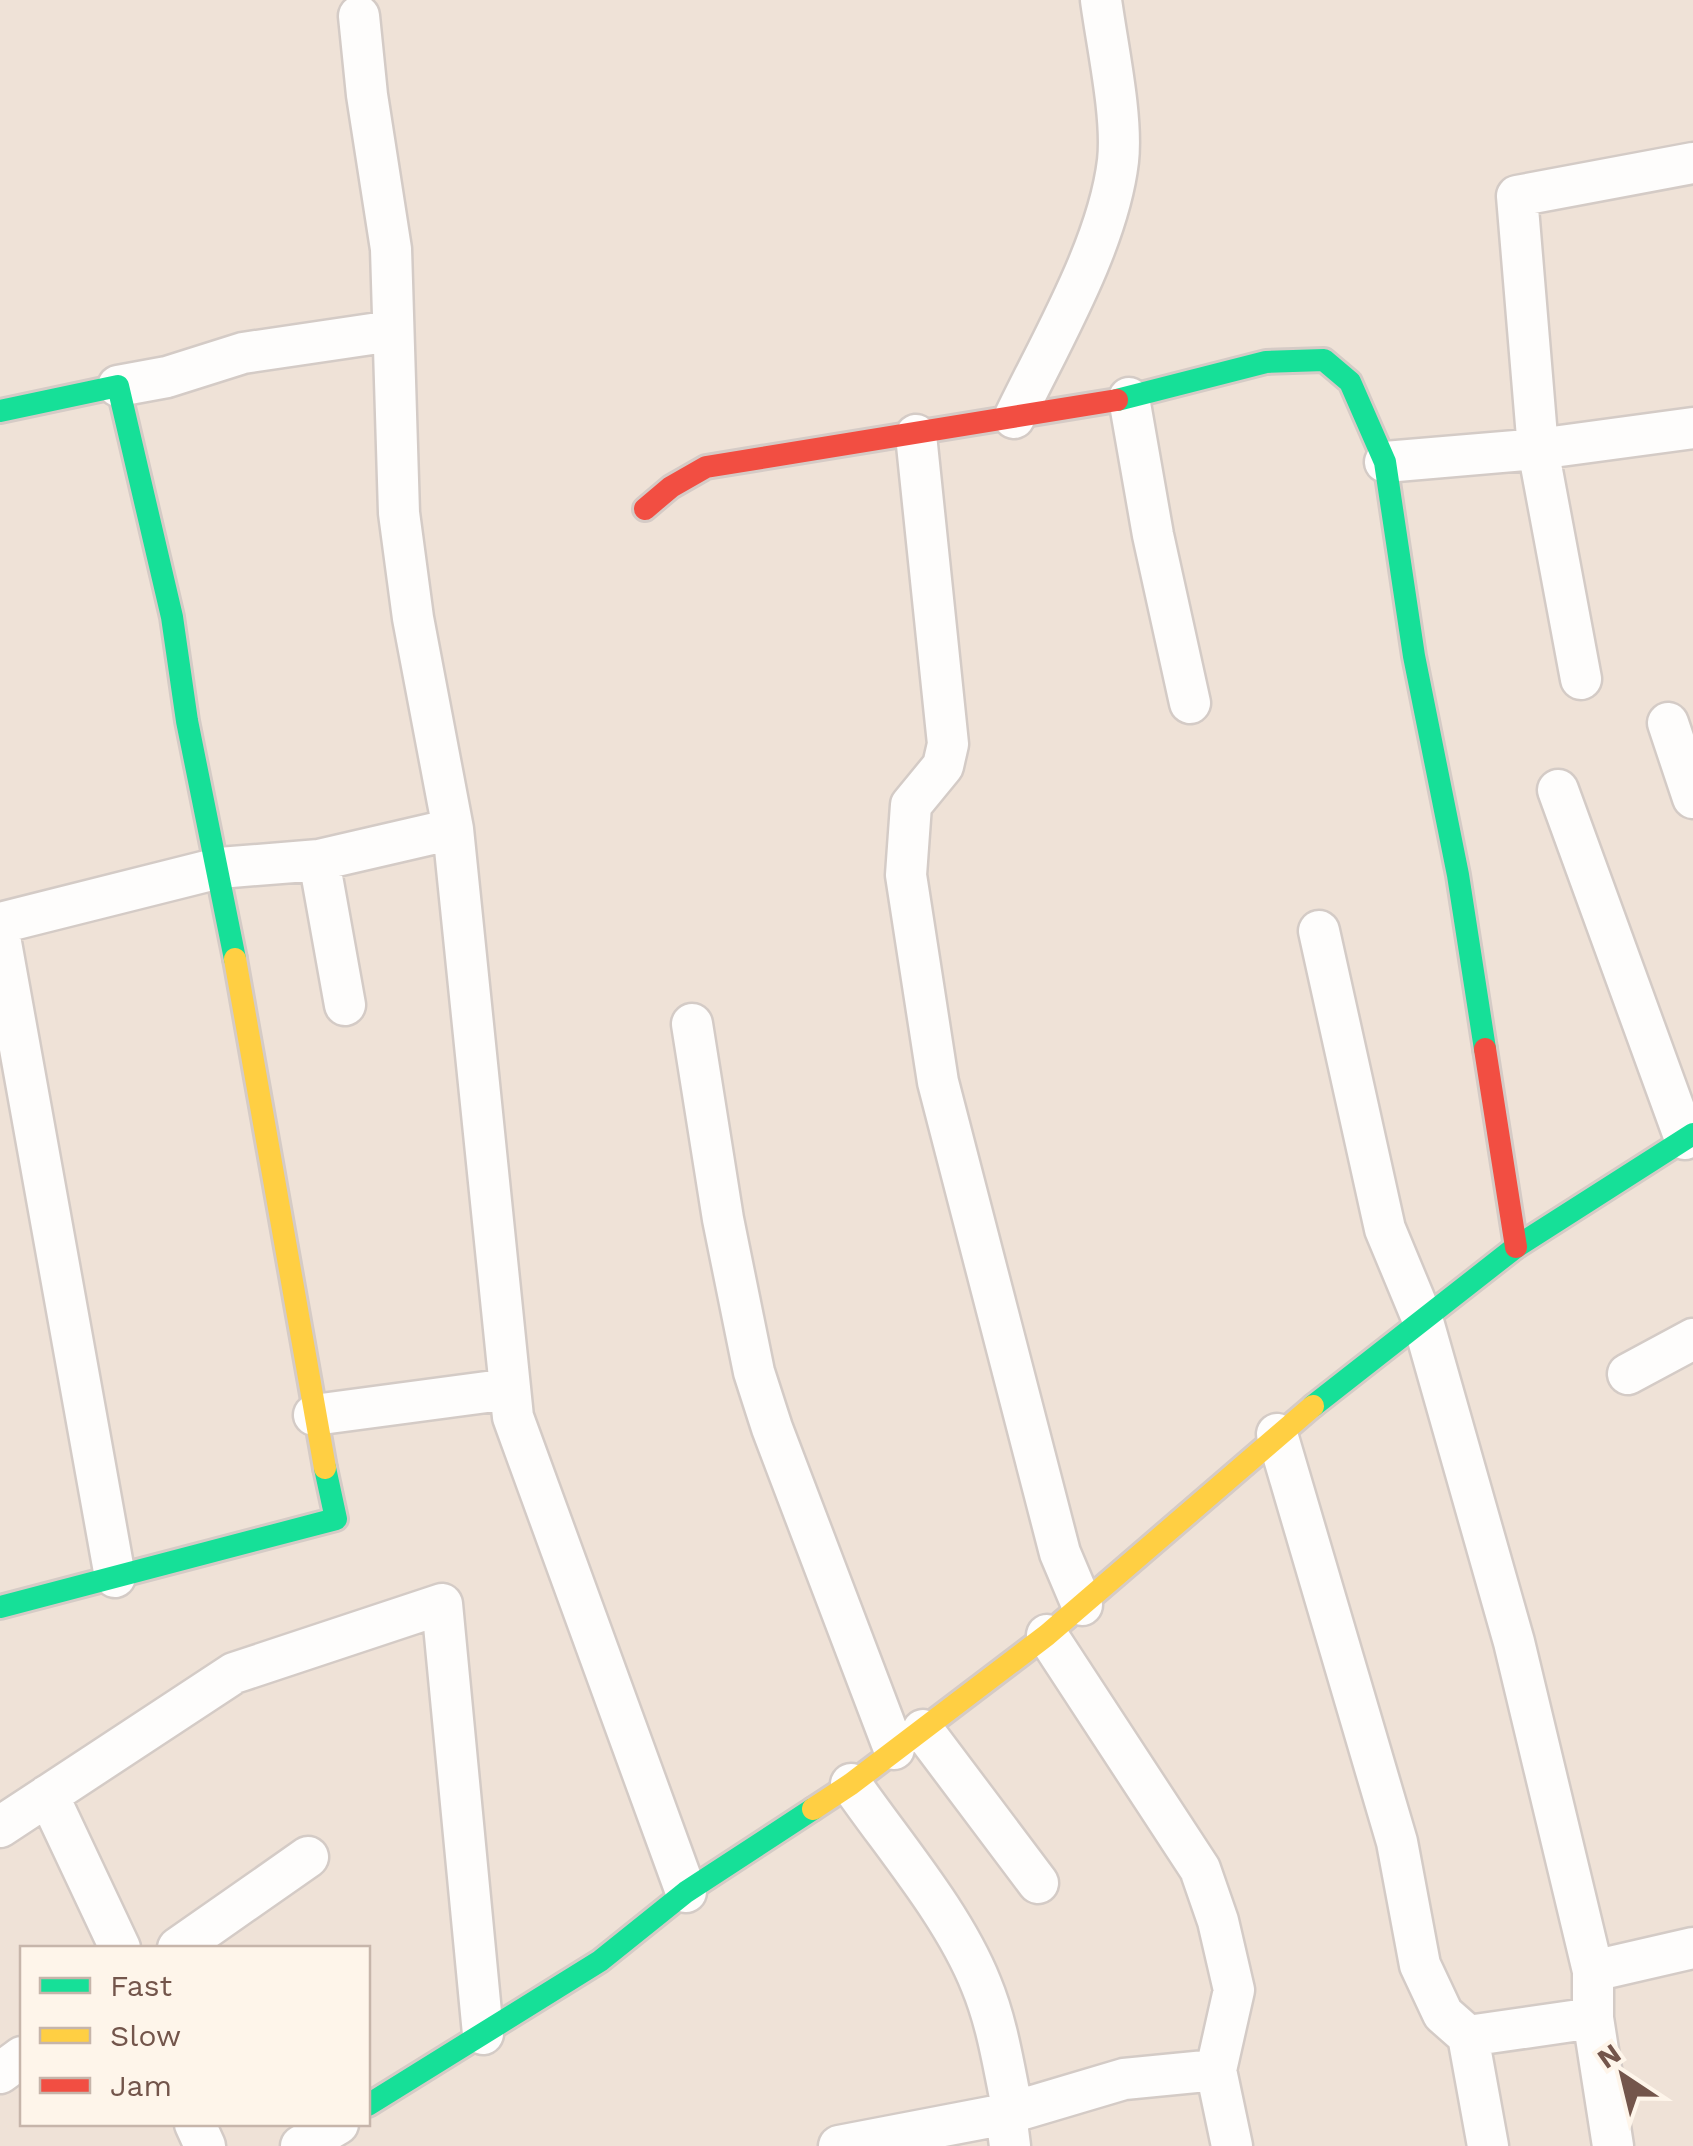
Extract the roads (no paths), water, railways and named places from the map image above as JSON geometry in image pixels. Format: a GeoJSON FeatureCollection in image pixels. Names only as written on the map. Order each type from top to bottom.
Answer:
{"type":"FeatureCollection","features":[{"type":"Feature","properties":{"kind":"street"},"geometry":{"type":"LineString","coordinates":[[1014,418],[1096,248],[1118,160],[1115,94],[1101,0]]}},
{"type":"Feature","properties":{"kind":"street"},"geometry":{"type":"LineString","coordinates":[[359,16],[391,249],[399,513],[412,618],[453,829],[513,1417],[686,1892]]}},
{"type":"Feature","properties":{"kind":"street"},"geometry":{"type":"LineString","coordinates":[[1581,679],[1538,449],[1517,196],[1693,163]]}},
{"type":"Feature","properties":{"kind":"street"},"geometry":{"type":"LineString","coordinates":[[0,411],[167,377],[243,352],[392,331]]}},
{"type":"Feature","properties":{"kind":"street"},"geometry":{"type":"LineString","coordinates":[[645,510],[671,487],[706,467],[1129,398],[1266,362],[1324,360],[1350,382],[1385,462],[1414,656],[1458,875],[1516,1247]]}},
{"type":"Feature","properties":{"kind":"street"},"geometry":{"type":"LineString","coordinates":[[0,1607],[336,1519],[314,1415],[220,868],[187,721],[172,616],[118,386]]}},
{"type":"Feature","properties":{"kind":"street"},"geometry":{"type":"LineString","coordinates":[[1129,398],[1153,535],[1190,703]]}},
{"type":"Feature","properties":{"kind":"street"},"geometry":{"type":"LineString","coordinates":[[1385,462],[1538,449],[1693,428]]}},
{"type":"Feature","properties":{"kind":"street"},"geometry":{"type":"LineString","coordinates":[[916,435],[948,744],[943,766],[911,805],[906,875],[938,1082],[1060,1553],[1082,1605]]}},
{"type":"Feature","properties":{"kind":"street"},"geometry":{"type":"LineString","coordinates":[[1668,722],[1693,798]]}},
{"type":"Feature","properties":{"kind":"street"},"geometry":{"type":"LineString","coordinates":[[370,2104],[600,1961],[686,1892],[851,1784],[1047,1635],[1277,1434],[1422,1318],[1516,1247],[1689,1136],[1558,790]]}},
{"type":"Feature","properties":{"kind":"street"},"geometry":{"type":"LineString","coordinates":[[0,923],[220,868],[319,860],[453,829]]}},
{"type":"Feature","properties":{"kind":"street"},"geometry":{"type":"LineString","coordinates":[[319,860],[346,1005]]}},
{"type":"Feature","properties":{"kind":"street"},"geometry":{"type":"LineString","coordinates":[[1318,930],[1385,1228],[1422,1318],[1514,1642],[1593,1971],[1593,2018],[1613,2146]]}},
{"type":"Feature","properties":{"kind":"street"},"geometry":{"type":"LineString","coordinates":[[0,937],[116,1576]]}},
{"type":"Feature","properties":{"kind":"street"},"geometry":{"type":"LineString","coordinates":[[692,1024],[723,1219],[754,1372],[772,1428],[909,1739],[1038,1883]]}},
{"type":"Feature","properties":{"kind":"street"},"geometry":{"type":"LineString","coordinates":[[1628,1374],[1693,1339]]}},
{"type":"Feature","properties":{"kind":"street"},"geometry":{"type":"LineString","coordinates":[[314,1415],[509,1389]]}},
{"type":"Feature","properties":{"kind":"street"},"geometry":{"type":"LineString","coordinates":[[1277,1434],[1397,1842],[1420,1964],[1444,2014],[1468,2036],[1488,2146]]}},
{"type":"Feature","properties":{"kind":"street"},"geometry":{"type":"LineString","coordinates":[[0,1826],[234,1673],[442,1604],[482,2034]]}},
{"type":"Feature","properties":{"kind":"street"},"geometry":{"type":"LineString","coordinates":[[1047,1635],[1200,1869],[1218,1921],[1234,1990],[1216,2070],[1232,2146]]}},
{"type":"Feature","properties":{"kind":"street"},"geometry":{"type":"LineString","coordinates":[[851,1784],[944,1918],[981,1982],[995,2026],[1010,2124]]}},
{"type":"Feature","properties":{"kind":"street"},"geometry":{"type":"LineString","coordinates":[[48,1795],[119,1946]]}},
{"type":"Feature","properties":{"kind":"street"},"geometry":{"type":"LineString","coordinates":[[181,1946],[308,1857]]}},
{"type":"Feature","properties":{"kind":"street"},"geometry":{"type":"LineString","coordinates":[[1593,1971],[1693,1948]]}},
{"type":"Feature","properties":{"kind":"street"},"geometry":{"type":"LineString","coordinates":[[1468,2036],[1593,2018]]}},
{"type":"Feature","properties":{"kind":"street"},"geometry":{"type":"LineString","coordinates":[[839,2146],[1010,2124],[1124,2079],[1216,2070]]}},
{"type":"Feature","properties":{"kind":"street"},"geometry":{"type":"LineString","coordinates":[[301,2146],[335,2126]]}}]}
